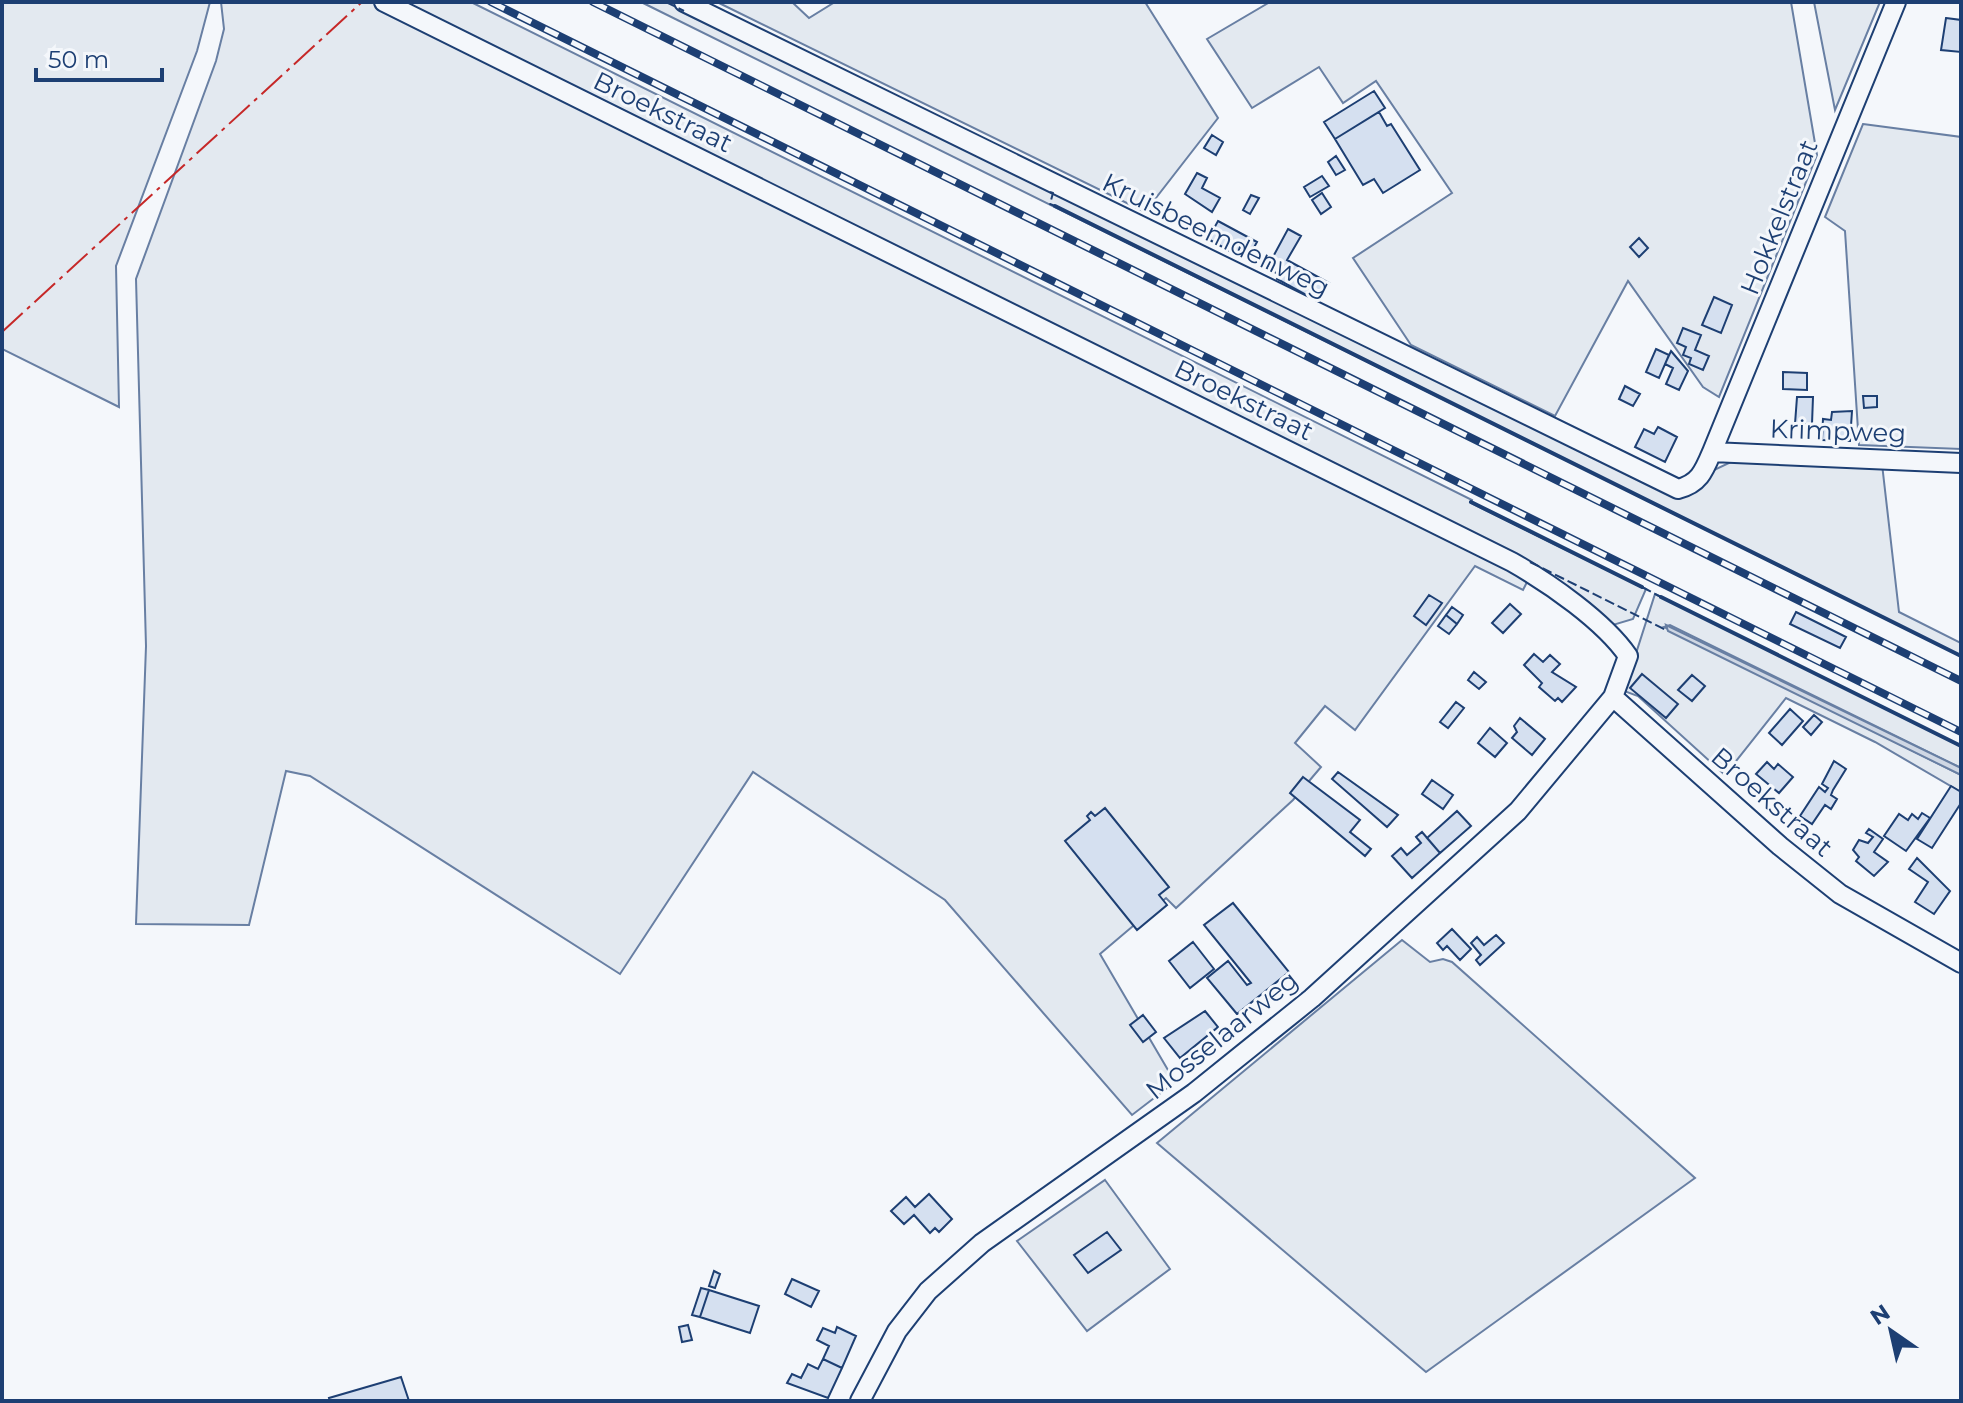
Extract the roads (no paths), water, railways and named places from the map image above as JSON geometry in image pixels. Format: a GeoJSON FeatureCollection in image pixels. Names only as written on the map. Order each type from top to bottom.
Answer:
{"type":"FeatureCollection","features":[{"type":"Feature","properties":{"kind":"street","name":"Broekstraat"},"geometry":{"type":"LineString","coordinates":[[384,2],[1512,562],[1545,583],[1620,643],[1628,656],[1613,697],[1780,846],[1840,894],[1961,963]]}},
{"type":"Feature","properties":{"kind":"street","name":"Kruisbeemdenweg"},"geometry":{"type":"LineString","coordinates":[[684,2],[1667,486],[1678,489],[1692,486],[1702,475],[1712,452]]}},
{"type":"Feature","properties":{"kind":"street","name":"Hokkelstraat"},"geometry":{"type":"LineString","coordinates":[[1712,452],[1896,2]]}},
{"type":"Feature","properties":{"kind":"street","name":"Krimpweg"},"geometry":{"type":"LineString","coordinates":[[1712,452],[1961,463]]}},
{"type":"Feature","properties":{"kind":"street","name":"Mosselaarweg"},"geometry":{"type":"LineString","coordinates":[[860,1401],[897,1331],[928,1291],[982,1243],[1163,1117],[1312,998],[1518,811],[1613,697]]}},
{"type":"Feature","properties":{"kind":"railway"},"geometry":{"type":"LineString","coordinates":[[491,2],[1961,732]]}},
{"type":"Feature","properties":{"kind":"railway"},"geometry":{"type":"LineString","coordinates":[[593,2],[1961,681]]}}]}
